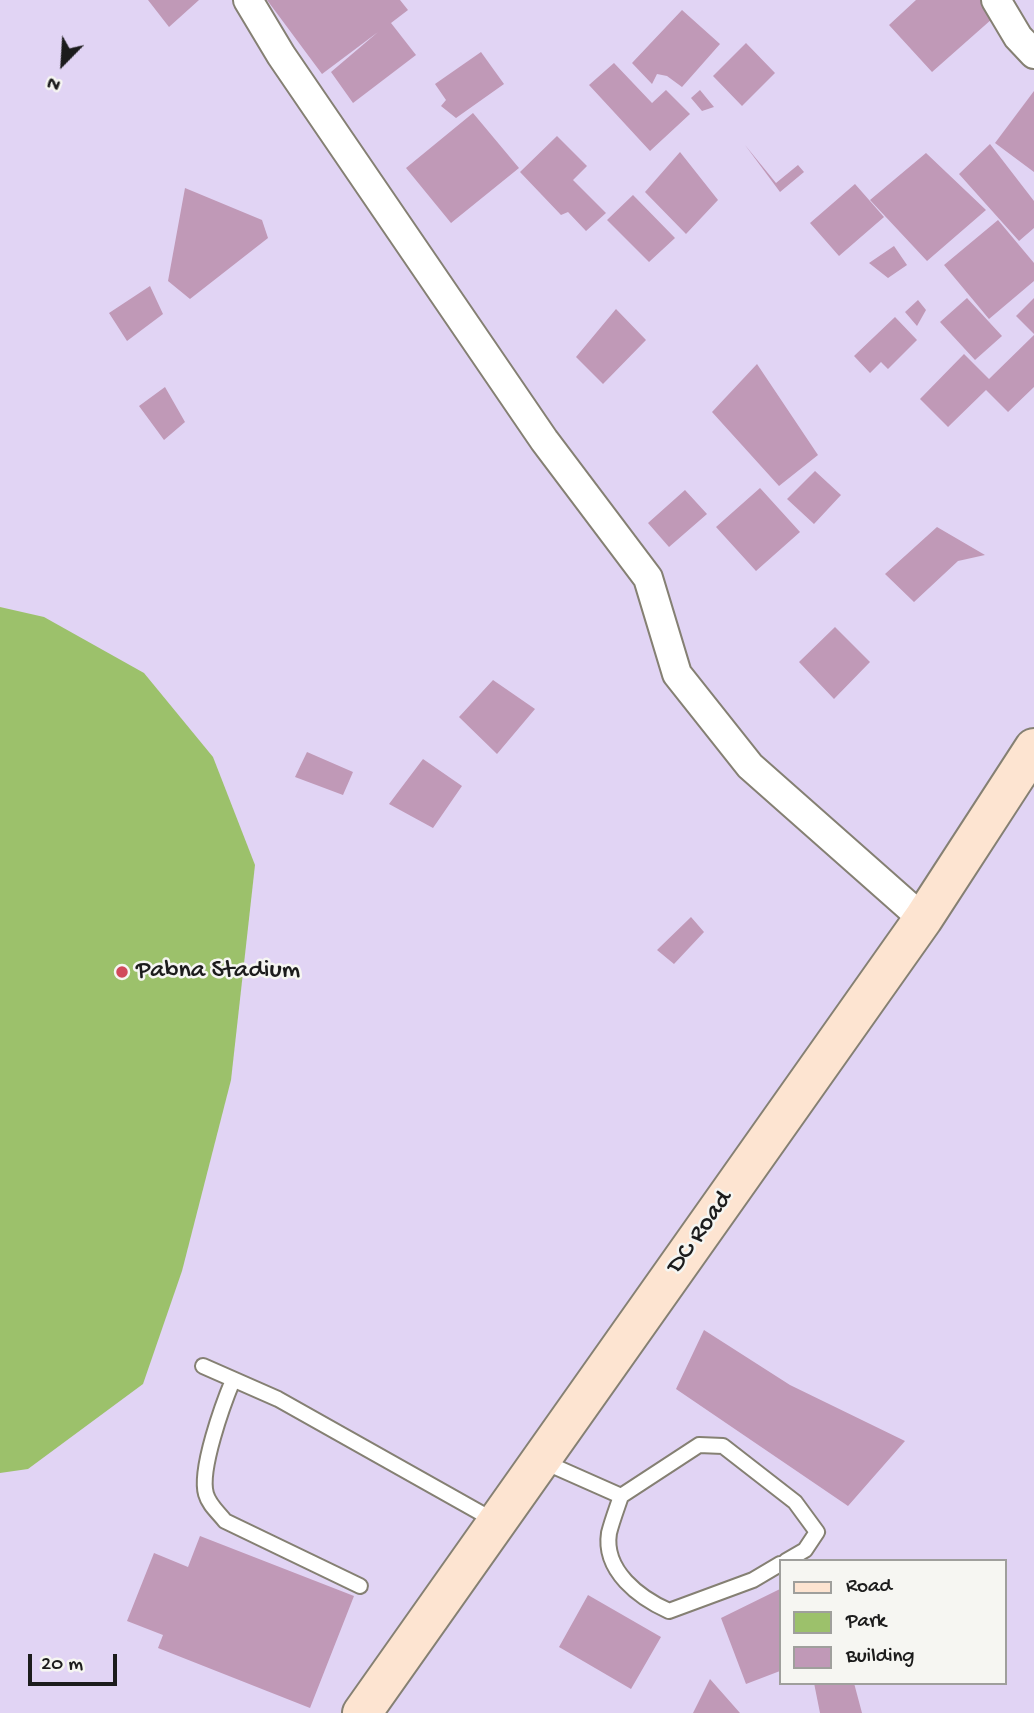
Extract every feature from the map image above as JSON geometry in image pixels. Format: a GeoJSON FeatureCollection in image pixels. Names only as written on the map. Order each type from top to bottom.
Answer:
{"type":"FeatureCollection","features":[{"type":"Feature","properties":{"kind":"street"},"geometry":{"type":"LineString","coordinates":[[248,0],[281,55],[537,428],[648,578],[677,674],[750,766],[923,919]]}},
{"type":"Feature","properties":{"kind":"street"},"geometry":{"type":"LineString","coordinates":[[996,0],[1018,37],[1034,54]]}},
{"type":"Feature","properties":{"kind":"street","name":"DC Road"},"geometry":{"type":"LineString","coordinates":[[362,1713],[923,919],[1034,748]]}},
{"type":"Feature","properties":{"kind":"lane"},"geometry":{"type":"LineString","coordinates":[[203,1366],[278,1399],[497,1522]]}},
{"type":"Feature","properties":{"kind":"lane"},"geometry":{"type":"LineString","coordinates":[[233,1380],[216,1424],[204,1490],[210,1504],[225,1521],[360,1586]]}},
{"type":"Feature","properties":{"kind":"lane"},"geometry":{"type":"LineString","coordinates":[[778,1565],[753,1580],[669,1611],[651,1603],[628,1585],[611,1557],[609,1536],[621,1496],[699,1445],[723,1446],[795,1502],[817,1532],[806,1550],[790,1559]]}},
{"type":"Feature","properties":{"kind":"lane"},"geometry":{"type":"LineString","coordinates":[[540,1461],[621,1496]]}},
{"type":"Feature","properties":{"kind":"shaded area"},"geometry":{"type":"Polygon","coordinates":[[[0,0],[1034,0],[1034,1713],[0,1713],[0,0]]]}},
{"type":"Feature","properties":{"kind":"green space","name":"Pabna Stadium"},"geometry":{"type":"Polygon","coordinates":[[[0,607],[44,617],[144,673],[213,757],[255,865],[231,1080],[182,1271],[143,1384],[28,1469],[0,1473],[0,607]]]}},
{"type":"Feature","properties":{"kind":"building"},"geometry":{"type":"Polygon","coordinates":[[[148,0],[199,0],[169,27],[148,0]]]}},
{"type":"Feature","properties":{"kind":"building"},"geometry":{"type":"Polygon","coordinates":[[[267,0],[400,0],[408,10],[391,23],[416,55],[353,103],[331,72],[378,32],[322,74],[267,0]]]}},
{"type":"Feature","properties":{"kind":"building"},"geometry":{"type":"Polygon","coordinates":[[[916,0],[991,0],[1001,11],[932,72],[889,25],[916,0]]]}},
{"type":"Feature","properties":{"kind":"building"},"geometry":{"type":"Polygon","coordinates":[[[682,10],[720,44],[682,87],[667,76],[657,74],[652,84],[632,63],[682,10]]]}},
{"type":"Feature","properties":{"kind":"building"},"geometry":{"type":"Polygon","coordinates":[[[746,43],[775,73],[742,106],[713,76],[746,43]]]}},
{"type":"Feature","properties":{"kind":"building"},"geometry":{"type":"Polygon","coordinates":[[[481,52],[504,84],[456,118],[441,106],[446,100],[435,84],[481,52]]]}},
{"type":"Feature","properties":{"kind":"building"},"geometry":{"type":"Polygon","coordinates":[[[614,63],[652,103],[666,90],[690,114],[650,151],[589,85],[614,63]]]}},
{"type":"Feature","properties":{"kind":"building"},"geometry":{"type":"Polygon","coordinates":[[[700,90],[714,107],[702,111],[691,98],[700,90]]]}},
{"type":"Feature","properties":{"kind":"building"},"geometry":{"type":"Polygon","coordinates":[[[1034,91],[1034,172],[995,143],[1034,91]]]}},
{"type":"Feature","properties":{"kind":"building"},"geometry":{"type":"Polygon","coordinates":[[[473,113],[519,168],[451,223],[406,168],[473,113]]]}},
{"type":"Feature","properties":{"kind":"building"},"geometry":{"type":"Polygon","coordinates":[[[557,136],[587,166],[573,180],[606,213],[586,231],[568,212],[561,215],[520,172],[557,136]]]}},
{"type":"Feature","properties":{"kind":"building"},"geometry":{"type":"Polygon","coordinates":[[[990,144],[1034,201],[1034,228],[1019,241],[959,174],[990,144]]]}},
{"type":"Feature","properties":{"kind":"building"},"geometry":{"type":"Polygon","coordinates":[[[745,145],[776,183],[798,165],[804,172],[780,192],[745,145]]]}},
{"type":"Feature","properties":{"kind":"building"},"geometry":{"type":"Polygon","coordinates":[[[680,152],[718,200],[686,234],[645,192],[680,152]]]}},
{"type":"Feature","properties":{"kind":"building"},"geometry":{"type":"Polygon","coordinates":[[[926,153],[986,210],[927,261],[870,200],[926,153]]]}},
{"type":"Feature","properties":{"kind":"building"},"geometry":{"type":"Polygon","coordinates":[[[855,184],[884,217],[839,256],[810,223],[855,184]]]}},
{"type":"Feature","properties":{"kind":"building"},"geometry":{"type":"Polygon","coordinates":[[[185,188],[262,220],[268,238],[190,299],[168,281],[185,188]]]}},
{"type":"Feature","properties":{"kind":"building"},"geometry":{"type":"Polygon","coordinates":[[[633,195],[675,238],[649,262],[607,220],[633,195]]]}},
{"type":"Feature","properties":{"kind":"building"},"geometry":{"type":"Polygon","coordinates":[[[998,220],[1034,263],[1034,281],[989,319],[944,265],[998,220]]]}},
{"type":"Feature","properties":{"kind":"building"},"geometry":{"type":"Polygon","coordinates":[[[894,246],[907,265],[888,278],[869,263],[894,246]]]}},
{"type":"Feature","properties":{"kind":"building"},"geometry":{"type":"Polygon","coordinates":[[[150,286],[163,314],[127,341],[109,313],[150,286]]]}},
{"type":"Feature","properties":{"kind":"building"},"geometry":{"type":"Polygon","coordinates":[[[967,298],[1002,336],[975,360],[940,322],[967,298]]]}},
{"type":"Feature","properties":{"kind":"building"},"geometry":{"type":"Polygon","coordinates":[[[1034,298],[1034,334],[1016,316],[1034,298]]]}},
{"type":"Feature","properties":{"kind":"building"},"geometry":{"type":"Polygon","coordinates":[[[918,300],[926,310],[917,326],[905,312],[918,300]]]}},
{"type":"Feature","properties":{"kind":"building"},"geometry":{"type":"Polygon","coordinates":[[[616,309],[646,340],[603,384],[576,357],[616,309]]]}},
{"type":"Feature","properties":{"kind":"building"},"geometry":{"type":"Polygon","coordinates":[[[895,317],[917,340],[888,369],[881,362],[870,373],[854,356],[895,317]]]}},
{"type":"Feature","properties":{"kind":"building"},"geometry":{"type":"Polygon","coordinates":[[[1034,335],[1034,387],[1008,412],[986,390],[948,427],[920,399],[964,354],[989,379],[1034,335]]]}},
{"type":"Feature","properties":{"kind":"building"},"geometry":{"type":"Polygon","coordinates":[[[757,364],[818,455],[779,486],[712,412],[757,364]]]}},
{"type":"Feature","properties":{"kind":"building"},"geometry":{"type":"Polygon","coordinates":[[[165,387],[185,422],[164,440],[139,406],[165,387]]]}},
{"type":"Feature","properties":{"kind":"building"},"geometry":{"type":"Polygon","coordinates":[[[815,471],[841,495],[814,524],[787,499],[815,471]]]}},
{"type":"Feature","properties":{"kind":"building"},"geometry":{"type":"Polygon","coordinates":[[[760,488],[800,532],[756,571],[716,527],[760,488]]]}},
{"type":"Feature","properties":{"kind":"building"},"geometry":{"type":"Polygon","coordinates":[[[685,490],[707,514],[669,547],[648,523],[685,490]]]}},
{"type":"Feature","properties":{"kind":"building"},"geometry":{"type":"Polygon","coordinates":[[[937,527],[985,555],[958,561],[914,602],[885,574],[937,527]]]}},
{"type":"Feature","properties":{"kind":"building"},"geometry":{"type":"Polygon","coordinates":[[[835,627],[870,662],[834,699],[799,662],[835,627]]]}},
{"type":"Feature","properties":{"kind":"building"},"geometry":{"type":"Polygon","coordinates":[[[493,680],[535,709],[497,754],[459,717],[493,680]]]}},
{"type":"Feature","properties":{"kind":"building"},"geometry":{"type":"Polygon","coordinates":[[[307,752],[353,772],[343,795],[295,777],[307,752]]]}},
{"type":"Feature","properties":{"kind":"building"},"geometry":{"type":"Polygon","coordinates":[[[423,759],[462,786],[433,828],[389,804],[423,759]]]}},
{"type":"Feature","properties":{"kind":"building"},"geometry":{"type":"Polygon","coordinates":[[[691,917],[704,932],[674,964],[657,950],[691,917]]]}},
{"type":"Feature","properties":{"kind":"building"},"geometry":{"type":"Polygon","coordinates":[[[704,1330],[790,1385],[905,1441],[848,1506],[676,1389],[704,1330]]]}},
{"type":"Feature","properties":{"kind":"building"},"geometry":{"type":"Polygon","coordinates":[[[200,1536],[354,1596],[310,1708],[158,1648],[163,1635],[127,1621],[154,1553],[188,1567],[200,1536]]]}},
{"type":"Feature","properties":{"kind":"building"},"geometry":{"type":"Polygon","coordinates":[[[778,1590],[778,1672],[746,1684],[721,1618],[778,1590]]]}},
{"type":"Feature","properties":{"kind":"building"},"geometry":{"type":"Polygon","coordinates":[[[588,1595],[661,1637],[631,1689],[559,1647],[588,1595]]]}},
{"type":"Feature","properties":{"kind":"building"},"geometry":{"type":"Polygon","coordinates":[[[710,1679],[740,1713],[693,1713],[710,1679]]]}},
{"type":"Feature","properties":{"kind":"building"},"geometry":{"type":"Polygon","coordinates":[[[814,1685],[855,1685],[862,1713],[820,1713],[814,1685]]]}},
{"type":"Feature","properties":{"kind":"place","name":"Pabna Stadium"},"geometry":{"type":"Point","coordinates":[122,972]}}]}
